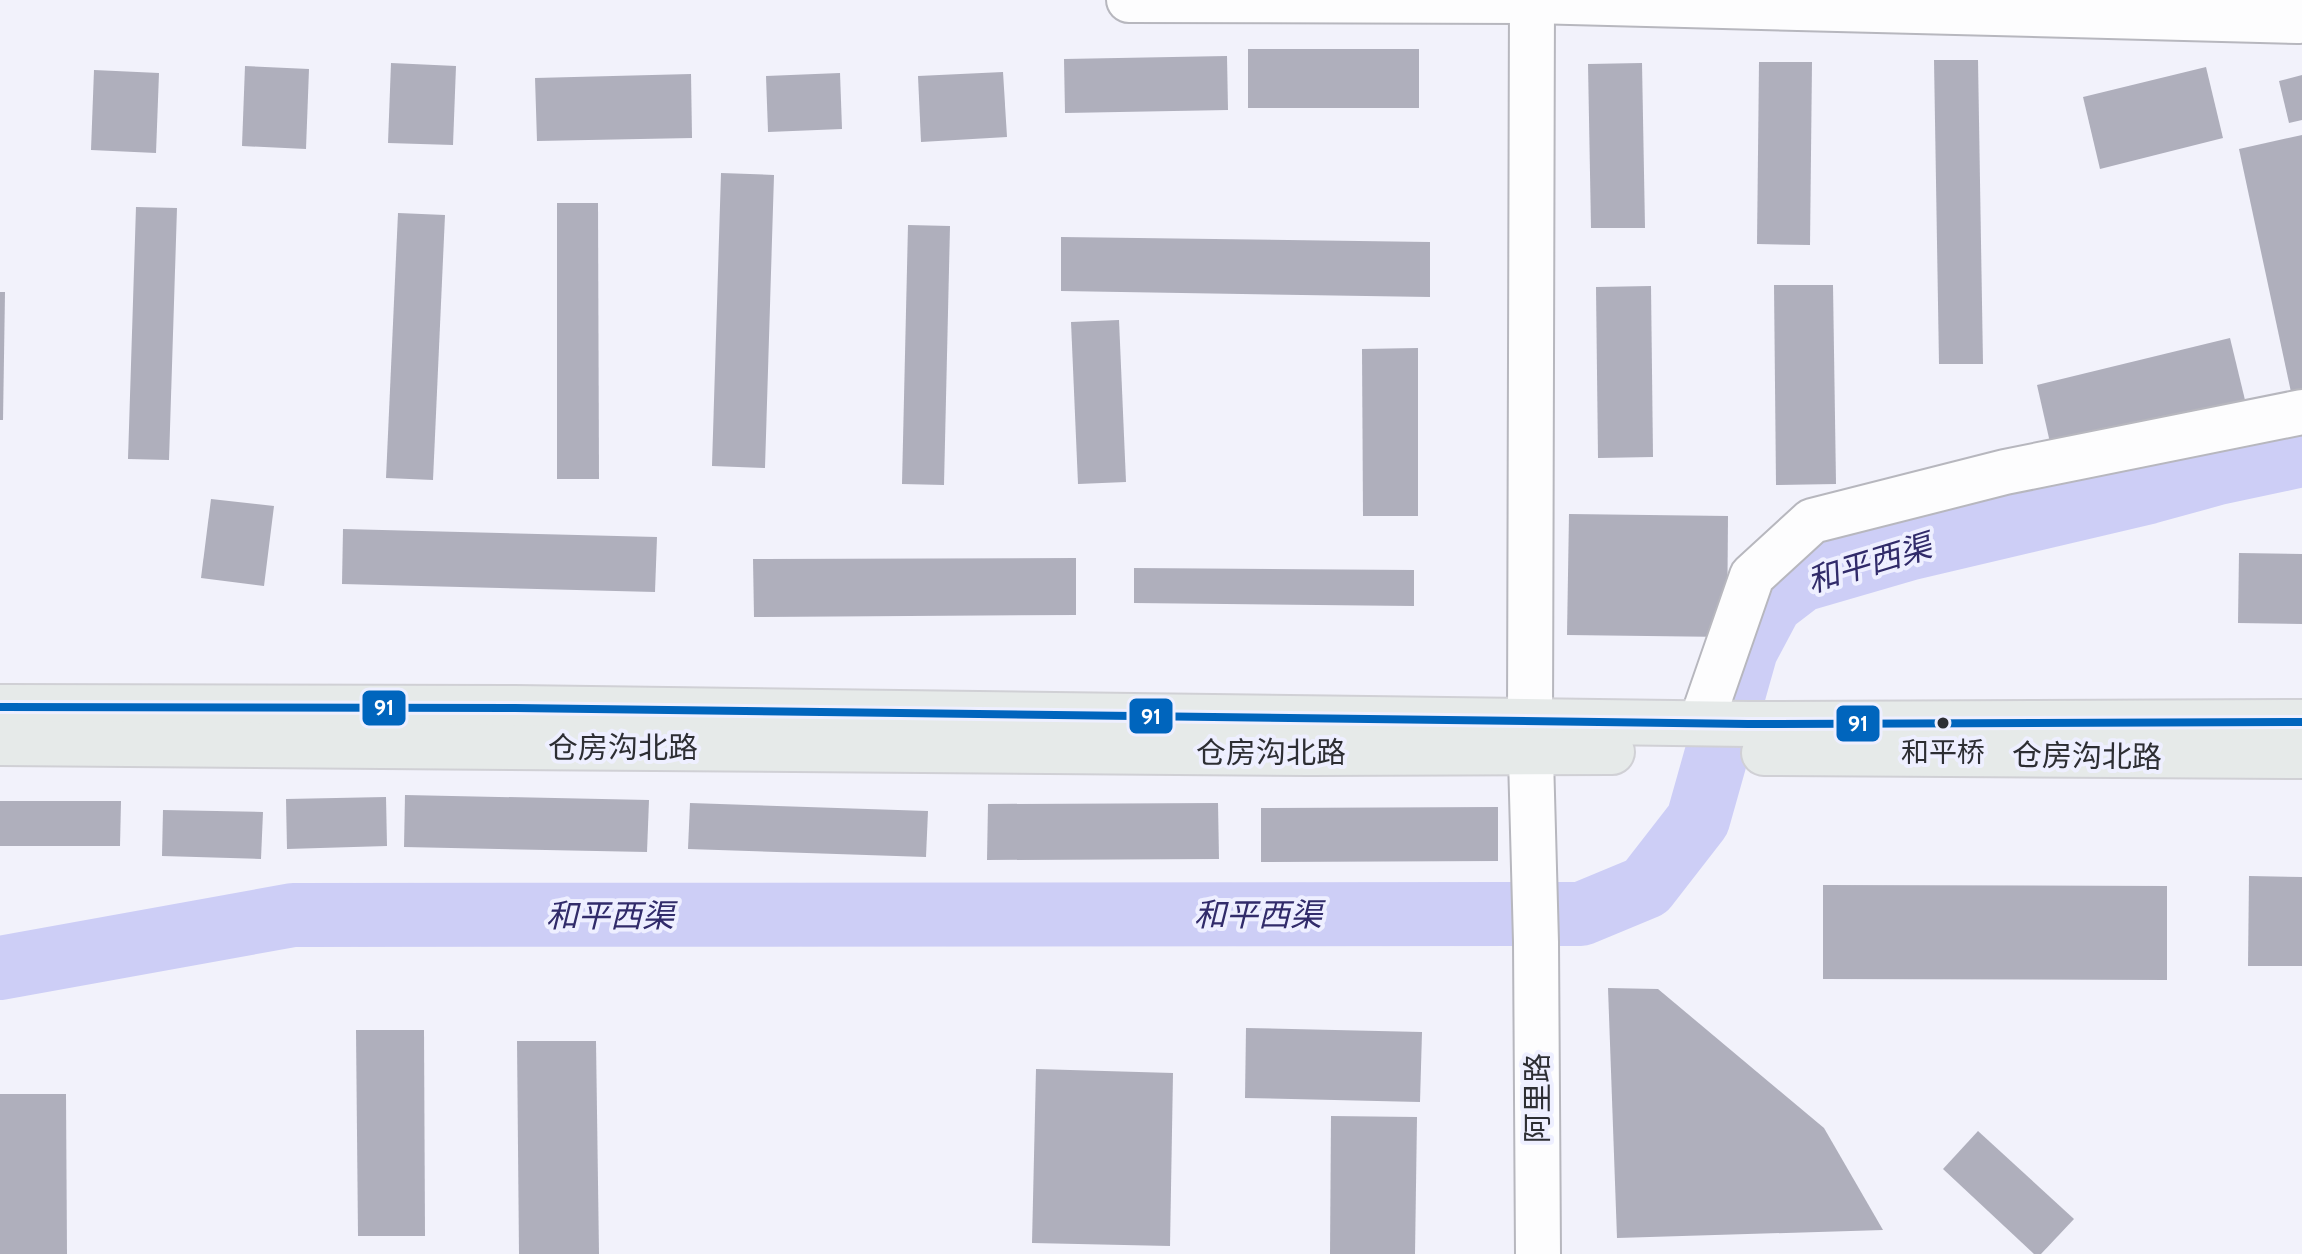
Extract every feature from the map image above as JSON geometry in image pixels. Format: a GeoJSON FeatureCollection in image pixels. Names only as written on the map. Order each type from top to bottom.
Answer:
{"type":"FeatureCollection","features":[{"type":"Feature","properties":{"kind":"main road","name":"仓房沟北路"},"geometry":{"type":"LineString","coordinates":[[0,707],[515,708],[1530,737]]}},
{"type":"Feature","properties":{"kind":"main road","name":"仓房沟北路"},"geometry":{"type":"LineString","coordinates":[[0,743],[1530,737],[2302,722]]}},
{"type":"Feature","properties":{"kind":"main road","name":"仓房沟北路"},"geometry":{"type":"LineString","coordinates":[[1719,735],[2302,756]]}},
{"type":"Feature","properties":{"kind":"street"},"geometry":{"type":"LineString","coordinates":[[1129,0],[1532,0],[2298,21]]}},
{"type":"Feature","properties":{"kind":"street","name":"阿里路"},"geometry":{"type":"LineString","coordinates":[[1532,0],[1530,737],[1536,942],[1538,1254]]}},
{"type":"Feature","properties":{"kind":"street"},"geometry":{"type":"LineString","coordinates":[[1719,735],[1752,576],[1812,521],[2005,472],[2302,412]]}},
{"type":"Feature","properties":{"kind":"building"},"geometry":{"type":"Polygon","coordinates":[[[1248,49],[1419,49],[1419,108],[1248,108],[1248,49]]]}},
{"type":"Feature","properties":{"kind":"building"},"geometry":{"type":"Polygon","coordinates":[[[1227,56],[1228,110],[1065,113],[1064,59],[1227,56]]]}},
{"type":"Feature","properties":{"kind":"building"},"geometry":{"type":"Polygon","coordinates":[[[1934,60],[1978,60],[1983,364],[1939,364],[1934,60]]]}},
{"type":"Feature","properties":{"kind":"building"},"geometry":{"type":"Polygon","coordinates":[[[1759,62],[1812,62],[1810,245],[1757,244],[1759,62]]]}},
{"type":"Feature","properties":{"kind":"building"},"geometry":{"type":"Polygon","coordinates":[[[391,63],[456,66],[453,145],[388,143],[391,63]]]}},
{"type":"Feature","properties":{"kind":"building"},"geometry":{"type":"Polygon","coordinates":[[[1642,63],[1645,228],[1591,228],[1588,64],[1642,63]]]}},
{"type":"Feature","properties":{"kind":"building"},"geometry":{"type":"Polygon","coordinates":[[[245,66],[309,69],[306,149],[242,146],[245,66]]]}},
{"type":"Feature","properties":{"kind":"building"},"geometry":{"type":"Polygon","coordinates":[[[2206,67],[2223,138],[2100,169],[2083,97],[2206,67]]]}},
{"type":"Feature","properties":{"kind":"building"},"geometry":{"type":"Polygon","coordinates":[[[94,70],[159,73],[156,153],[91,150],[94,70]]]}},
{"type":"Feature","properties":{"kind":"building"},"geometry":{"type":"Polygon","coordinates":[[[1003,72],[1007,137],[921,142],[918,76],[1003,72]]]}},
{"type":"Feature","properties":{"kind":"building"},"geometry":{"type":"Polygon","coordinates":[[[840,73],[842,129],[768,132],[766,76],[840,73]]]}},
{"type":"Feature","properties":{"kind":"building"},"geometry":{"type":"Polygon","coordinates":[[[691,74],[692,138],[537,141],[535,78],[691,74]]]}},
{"type":"Feature","properties":{"kind":"building"},"geometry":{"type":"Polygon","coordinates":[[[2302,75],[2302,120],[2289,123],[2279,81],[2302,75]]]}},
{"type":"Feature","properties":{"kind":"building"},"geometry":{"type":"Polygon","coordinates":[[[2302,135],[2302,389],[2291,392],[2239,149],[2302,135]]]}},
{"type":"Feature","properties":{"kind":"building"},"geometry":{"type":"Polygon","coordinates":[[[721,173],[774,175],[765,468],[712,466],[721,173]]]}},
{"type":"Feature","properties":{"kind":"building"},"geometry":{"type":"Polygon","coordinates":[[[557,203],[598,203],[599,479],[557,479],[557,203]]]}},
{"type":"Feature","properties":{"kind":"building"},"geometry":{"type":"Polygon","coordinates":[[[136,207],[177,208],[169,460],[128,459],[136,207]]]}},
{"type":"Feature","properties":{"kind":"building"},"geometry":{"type":"Polygon","coordinates":[[[398,213],[445,215],[433,480],[386,478],[398,213]]]}},
{"type":"Feature","properties":{"kind":"building"},"geometry":{"type":"Polygon","coordinates":[[[908,225],[950,226],[944,485],[902,484],[908,225]]]}},
{"type":"Feature","properties":{"kind":"building"},"geometry":{"type":"Polygon","coordinates":[[[1061,237],[1430,242],[1430,297],[1061,291],[1061,237]]]}},
{"type":"Feature","properties":{"kind":"building"},"geometry":{"type":"Polygon","coordinates":[[[1774,285],[1833,285],[1836,484],[1776,485],[1774,285]]]}},
{"type":"Feature","properties":{"kind":"building"},"geometry":{"type":"Polygon","coordinates":[[[1651,286],[1653,457],[1598,458],[1596,287],[1651,286]]]}},
{"type":"Feature","properties":{"kind":"building"},"geometry":{"type":"Polygon","coordinates":[[[0,292],[5,292],[3,420],[0,420],[0,292]]]}},
{"type":"Feature","properties":{"kind":"building"},"geometry":{"type":"Polygon","coordinates":[[[1119,320],[1126,482],[1078,484],[1071,322],[1119,320]]]}},
{"type":"Feature","properties":{"kind":"building"},"geometry":{"type":"Polygon","coordinates":[[[2230,338],[2245,400],[2051,447],[2037,385],[2230,338]]]}},
{"type":"Feature","properties":{"kind":"building"},"geometry":{"type":"Polygon","coordinates":[[[1418,348],[1418,516],[1363,516],[1362,349],[1418,348]]]}},
{"type":"Feature","properties":{"kind":"building"},"geometry":{"type":"Polygon","coordinates":[[[211,499],[274,506],[264,586],[201,578],[211,499]]]}},
{"type":"Feature","properties":{"kind":"building"},"geometry":{"type":"Polygon","coordinates":[[[1569,514],[1728,516],[1727,637],[1567,635],[1569,514]]]}},
{"type":"Feature","properties":{"kind":"building"},"geometry":{"type":"Polygon","coordinates":[[[343,529],[657,537],[655,592],[342,584],[343,529]]]}},
{"type":"Feature","properties":{"kind":"building"},"geometry":{"type":"Polygon","coordinates":[[[2239,553],[2302,554],[2302,624],[2238,623],[2239,553]]]}},
{"type":"Feature","properties":{"kind":"building"},"geometry":{"type":"Polygon","coordinates":[[[1076,558],[1076,615],[754,617],[753,559],[1076,558]]]}},
{"type":"Feature","properties":{"kind":"building"},"geometry":{"type":"Polygon","coordinates":[[[1134,568],[1414,570],[1414,606],[1134,603],[1134,568]]]}},
{"type":"Feature","properties":{"kind":"building"},"geometry":{"type":"Polygon","coordinates":[[[405,795],[649,800],[647,852],[404,847],[405,795]]]}},
{"type":"Feature","properties":{"kind":"building"},"geometry":{"type":"Polygon","coordinates":[[[386,797],[387,846],[287,849],[286,799],[386,797]]]}},
{"type":"Feature","properties":{"kind":"building"},"geometry":{"type":"Polygon","coordinates":[[[0,801],[121,801],[120,846],[0,846],[0,801]]]}},
{"type":"Feature","properties":{"kind":"building"},"geometry":{"type":"Polygon","coordinates":[[[690,803],[928,811],[926,857],[688,849],[690,803]]]}},
{"type":"Feature","properties":{"kind":"building"},"geometry":{"type":"Polygon","coordinates":[[[1218,803],[1219,859],[987,860],[988,804],[1218,803]]]}},
{"type":"Feature","properties":{"kind":"building"},"geometry":{"type":"Polygon","coordinates":[[[1498,807],[1498,861],[1261,862],[1261,808],[1498,807]]]}},
{"type":"Feature","properties":{"kind":"building"},"geometry":{"type":"Polygon","coordinates":[[[163,810],[263,812],[261,859],[162,856],[163,810]]]}},
{"type":"Feature","properties":{"kind":"building"},"geometry":{"type":"Polygon","coordinates":[[[2249,876],[2302,877],[2302,966],[2248,966],[2249,876]]]}},
{"type":"Feature","properties":{"kind":"building"},"geometry":{"type":"Polygon","coordinates":[[[1823,885],[2167,886],[2167,980],[1823,979],[1823,885]]]}},
{"type":"Feature","properties":{"kind":"building"},"geometry":{"type":"Polygon","coordinates":[[[1608,988],[1658,989],[1824,1128],[1883,1230],[1617,1238],[1608,988]]]}},
{"type":"Feature","properties":{"kind":"building"},"geometry":{"type":"Polygon","coordinates":[[[1246,1028],[1422,1032],[1420,1102],[1245,1098],[1246,1028]]]}},
{"type":"Feature","properties":{"kind":"building"},"geometry":{"type":"Polygon","coordinates":[[[356,1030],[424,1030],[425,1236],[358,1236],[356,1030]]]}},
{"type":"Feature","properties":{"kind":"building"},"geometry":{"type":"Polygon","coordinates":[[[517,1041],[596,1041],[599,1254],[519,1254],[517,1041]]]}},
{"type":"Feature","properties":{"kind":"building"},"geometry":{"type":"Polygon","coordinates":[[[1036,1069],[1173,1073],[1170,1246],[1032,1243],[1036,1069]]]}},
{"type":"Feature","properties":{"kind":"building"},"geometry":{"type":"Polygon","coordinates":[[[0,1094],[66,1094],[67,1254],[0,1254],[0,1094]]]}},
{"type":"Feature","properties":{"kind":"building"},"geometry":{"type":"Polygon","coordinates":[[[1331,1116],[1417,1117],[1415,1254],[1330,1254],[1331,1116]]]}},
{"type":"Feature","properties":{"kind":"building"},"geometry":{"type":"Polygon","coordinates":[[[1978,1131],[2074,1219],[2041,1254],[2034,1254],[1943,1169],[1978,1131]]]}},
{"type":"Feature","properties":{"kind":"waterway","name":"和平西渠"},"geometry":{"type":"LineString","coordinates":[[0,968],[293,915],[1581,914],[1646,887],[1698,820],[1746,650],[1771,603],[1801,580],[1911,548],[2302,455]]}},
{"type":"Feature","properties":{"kind":"transit line","name":"91"},"geometry":{"type":"LineString","coordinates":[[0,707],[515,708],[1748,724],[2302,722]]}},
{"type":"Feature","properties":{"kind":"place","name":"和平桥"},"geometry":{"type":"Point","coordinates":[1943,723]}}]}
